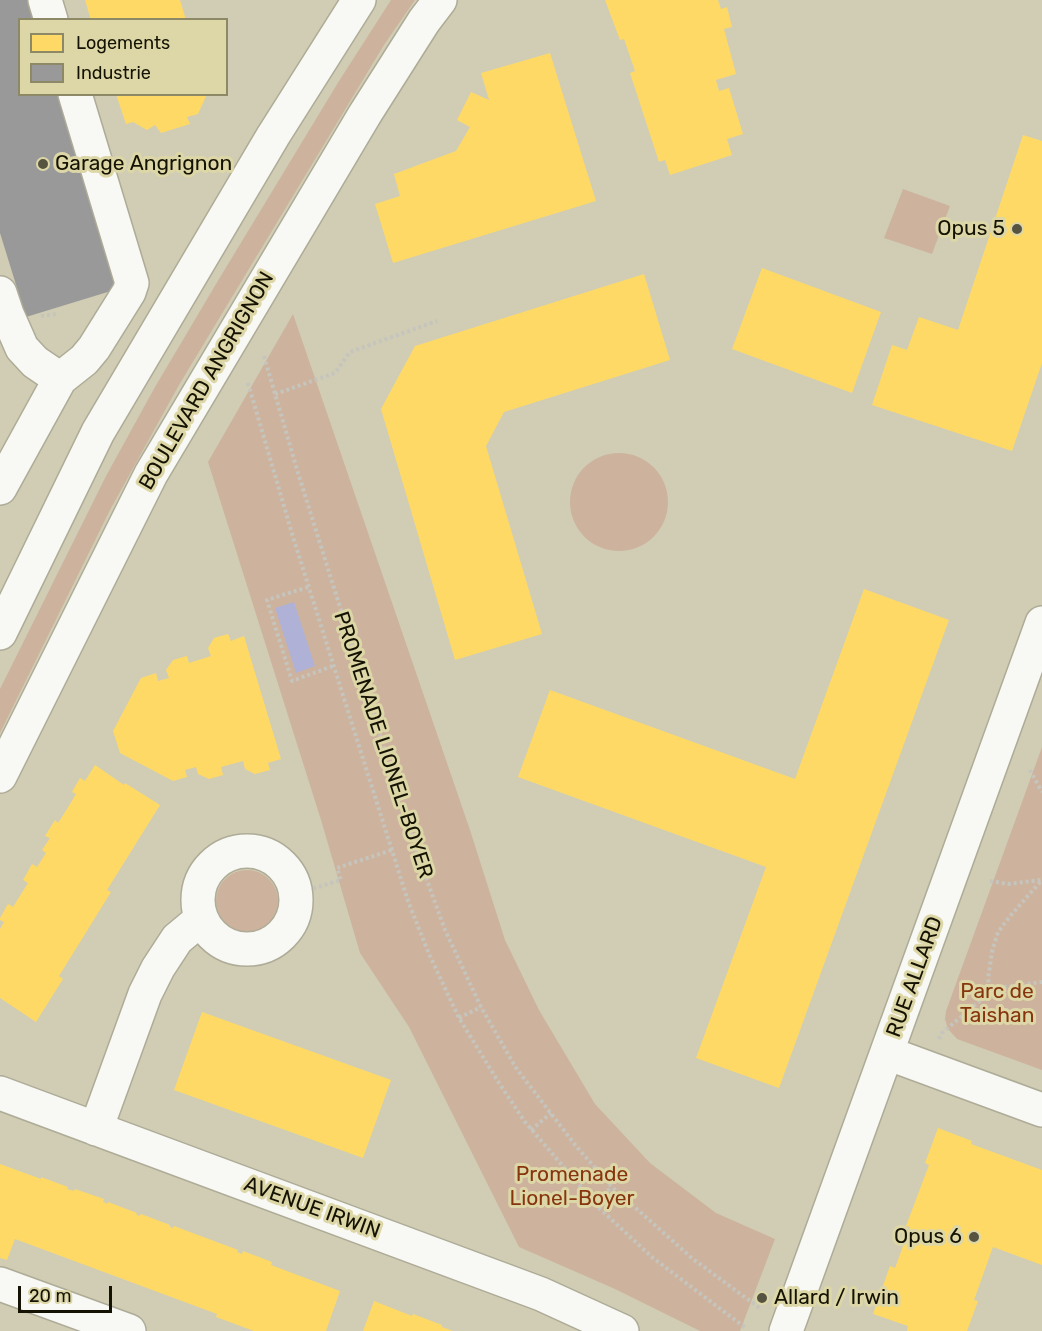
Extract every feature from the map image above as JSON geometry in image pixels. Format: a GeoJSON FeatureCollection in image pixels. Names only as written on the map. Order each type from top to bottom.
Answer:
{"type":"FeatureCollection","features":[{"type":"Feature","properties":{"kind":"street"},"geometry":{"type":"LineString","coordinates":[[45,0],[50,18]]}},
{"type":"Feature","properties":{"kind":"street"},"geometry":{"type":"LineString","coordinates":[[0,633],[98,432],[273,136],[359,0]]}},
{"type":"Feature","properties":{"kind":"street","name":"BOULEVARD ANGRIGNON"},"geometry":{"type":"LineString","coordinates":[[0,776],[151,474],[365,114],[424,21],[440,0]]}},
{"type":"Feature","properties":{"kind":"street"},"geometry":{"type":"LineString","coordinates":[[0,488],[60,379],[84,360],[94,348],[129,292],[132,283],[76,96]]}},
{"type":"Feature","properties":{"kind":"street"},"geometry":{"type":"LineString","coordinates":[[0,293],[22,348],[41,367],[60,379]]}},
{"type":"Feature","properties":{"kind":"street","name":"RUE ALLARD"},"geometry":{"type":"LineString","coordinates":[[786,1331],[1042,623]]}},
{"type":"Feature","properties":{"kind":"street"},"geometry":{"type":"LineString","coordinates":[[245,850],[261,852],[275,859],[286,869],[294,883],[296,894],[295,914],[288,928],[278,940],[264,947],[249,950],[233,948],[219,942],[207,931],[197,902],[199,886],[216,861],[230,853],[245,850]]}},
{"type":"Feature","properties":{"kind":"street"},"geometry":{"type":"LineString","coordinates":[[96,1130],[145,994],[158,968],[177,939],[201,919]]}},
{"type":"Feature","properties":{"kind":"street"},"geometry":{"type":"LineString","coordinates":[[887,1053],[1042,1110]]}},
{"type":"Feature","properties":{"kind":"street","name":"AVENUE IRWIN"},"geometry":{"type":"LineString","coordinates":[[0,1093],[541,1294],[614,1329]]}},
{"type":"Feature","properties":{"kind":"street"},"geometry":{"type":"LineString","coordinates":[[0,1284],[129,1331]]}},
{"type":"Feature","properties":{"kind":"path"},"geometry":{"type":"LineString","coordinates":[[40,316],[57,314]]}},
{"type":"Feature","properties":{"kind":"path"},"geometry":{"type":"LineString","coordinates":[[275,394],[335,373],[350,352],[437,321]]}},
{"type":"Feature","properties":{"kind":"path","name":"PROMENADE LIONEL-BOYER"},"geometry":{"type":"LineString","coordinates":[[264,356],[416,850],[445,930],[481,1007],[516,1068],[612,1187],[693,1259],[760,1309]]}},
{"type":"Feature","properties":{"kind":"path"},"geometry":{"type":"LineString","coordinates":[[248,383],[308,587],[408,901],[429,954],[459,1018],[531,1130],[594,1203],[653,1258],[747,1329]]}},
{"type":"Feature","properties":{"kind":"path"},"geometry":{"type":"LineString","coordinates":[[308,587],[267,600],[292,681],[333,666]]}},
{"type":"Feature","properties":{"kind":"path"},"geometry":{"type":"LineString","coordinates":[[1030,770],[1042,792]]}},
{"type":"Feature","properties":{"kind":"path"},"geometry":{"type":"LineString","coordinates":[[296,894],[341,880],[337,868],[392,850]]}},
{"type":"Feature","properties":{"kind":"path"},"geometry":{"type":"LineString","coordinates":[[990,881],[1008,884],[1042,880]]}},
{"type":"Feature","properties":{"kind":"path"},"geometry":{"type":"LineString","coordinates":[[991,994],[988,979],[998,932],[1042,880]]}},
{"type":"Feature","properties":{"kind":"path"},"geometry":{"type":"LineString","coordinates":[[942,1033],[981,1000],[1004,987],[1042,982]]}},
{"type":"Feature","properties":{"kind":"path"},"geometry":{"type":"LineString","coordinates":[[459,1018],[481,1007]]}},
{"type":"Feature","properties":{"kind":"path"},"geometry":{"type":"LineString","coordinates":[[531,1130],[550,1113]]}},
{"type":"Feature","properties":{"kind":"path"},"geometry":{"type":"LineString","coordinates":[[594,1203],[612,1187]]}},
{"type":"Feature","properties":{"kind":"green space"},"geometry":{"type":"Polygon","coordinates":[[[391,0],[415,0],[384,45],[179,385],[110,510],[0,733],[0,689],[106,476],[219,279],[391,0]]]}},
{"type":"Feature","properties":{"kind":"green space"},"geometry":{"type":"Polygon","coordinates":[[[903,189],[950,206],[932,254],[884,238],[903,189]]]}},
{"type":"Feature","properties":{"kind":"green space","name":"Promenade Lionel-Boyer"},"geometry":{"type":"Polygon","coordinates":[[[293,314],[470,830],[505,940],[539,1010],[595,1104],[650,1163],[716,1213],[775,1239],[740,1331],[700,1331],[615,1289],[519,1247],[409,1027],[360,953],[321,820],[208,462],[293,314]]]}},
{"type":"Feature","properties":{"kind":"green space"},"geometry":{"type":"Polygon","coordinates":[[[619,453],[638,456],[654,467],[665,483],[668,502],[665,521],[654,537],[638,548],[619,551],[600,548],[584,537],[573,521],[570,502],[573,483],[584,467],[600,456],[619,453]]]}},
{"type":"Feature","properties":{"kind":"green space","name":"Parc de Taishan"},"geometry":{"type":"Polygon","coordinates":[[[1042,747],[1042,1070],[957,1039],[948,1029],[945,1019],[1042,747]]]}},
{"type":"Feature","properties":{"kind":"green space"},"geometry":{"type":"Polygon","coordinates":[[[241,870],[253,870],[269,879],[276,889],[278,901],[276,913],[269,923],[253,932],[241,932],[230,927],[221,918],[216,907],[216,895],[221,884],[230,875],[241,870]]]}},
{"type":"Feature","properties":{"kind":"water"},"geometry":{"type":"Polygon","coordinates":[[[294,602],[315,666],[296,673],[275,608],[294,602]]]}},
{"type":"Feature","properties":{"kind":"building: Logements"},"geometry":{"type":"Polygon","coordinates":[[[85,0],[180,0],[185,18],[90,18],[85,0]]]}},
{"type":"Feature","properties":{"kind":"building: Logements"},"geometry":{"type":"Polygon","coordinates":[[[605,0],[718,0],[721,9],[727,7],[732,27],[724,29],[736,74],[716,80],[719,91],[729,88],[743,134],[727,139],[732,155],[670,175],[665,160],[659,162],[630,73],[635,71],[624,39],[620,40],[605,0]]]}},
{"type":"Feature","properties":{"kind":"building: Logements"},"geometry":{"type":"Polygon","coordinates":[[[550,53],[596,201],[393,263],[375,204],[400,196],[394,174],[456,151],[470,127],[457,120],[471,92],[489,100],[481,73],[550,53]]]}},
{"type":"Feature","properties":{"kind":"building: Logements"},"geometry":{"type":"Polygon","coordinates":[[[117,96],[206,96],[198,114],[187,117],[190,124],[161,133],[155,125],[147,130],[133,122],[126,124],[117,96]]]}},
{"type":"Feature","properties":{"kind":"building: Logements","name":"Opus 5"},"geometry":{"type":"Polygon","coordinates":[[[1023,135],[1042,141],[1042,363],[1012,451],[872,405],[892,345],[907,350],[919,317],[958,330],[1023,135]]]}},
{"type":"Feature","properties":{"kind":"building: Logements"},"geometry":{"type":"Polygon","coordinates":[[[762,268],[881,312],[852,393],[732,349],[762,268]]]}},
{"type":"Feature","properties":{"kind":"building: Logements"},"geometry":{"type":"Polygon","coordinates":[[[644,274],[670,360],[504,412],[486,446],[542,634],[455,660],[381,409],[415,346],[644,274]]]}},
{"type":"Feature","properties":{"kind":"building: Logements"},"geometry":{"type":"Polygon","coordinates":[[[864,589],[949,620],[779,1088],[696,1058],[766,867],[518,777],[550,690],[795,779],[864,589]]]}},
{"type":"Feature","properties":{"kind":"building: Logements"},"geometry":{"type":"Polygon","coordinates":[[[228,634],[231,641],[244,636],[281,759],[268,763],[270,770],[255,774],[245,769],[243,761],[221,767],[223,775],[209,779],[198,774],[196,767],[185,770],[187,777],[173,781],[120,753],[113,731],[141,678],[156,673],[158,681],[169,678],[166,670],[173,660],[187,656],[189,663],[211,656],[208,648],[214,638],[228,634]]]}},
{"type":"Feature","properties":{"kind":"building: Logements"},"geometry":{"type":"Polygon","coordinates":[[[95,765],[124,785],[125,783],[160,805],[107,890],[111,892],[59,976],[63,979],[36,1022],[0,998],[0,929],[4,922],[0,918],[8,904],[13,907],[28,883],[23,880],[32,864],[37,867],[46,853],[42,850],[50,838],[45,836],[55,820],[58,823],[67,809],[76,794],[72,792],[80,778],[85,781],[95,765]]]}},
{"type":"Feature","properties":{"kind":"building: Logements"},"geometry":{"type":"Polygon","coordinates":[[[202,1012],[391,1080],[363,1158],[174,1090],[202,1012]]]}},
{"type":"Feature","properties":{"kind":"building: Logements","name":"Opus 6"},"geometry":{"type":"Polygon","coordinates":[[[938,1128],[972,1141],[971,1144],[1042,1170],[1042,1265],[993,1247],[974,1300],[978,1301],[967,1331],[907,1331],[908,1326],[873,1314],[890,1266],[895,1268],[910,1227],[906,1226],[929,1165],[925,1163],[938,1128]]]}},
{"type":"Feature","properties":{"kind":"building: Logements"},"geometry":{"type":"Polygon","coordinates":[[[0,1164],[68,1187],[67,1189],[74,1191],[75,1189],[104,1199],[103,1202],[108,1204],[108,1202],[137,1213],[139,1216],[141,1214],[173,1228],[174,1226],[238,1250],[237,1252],[242,1254],[243,1251],[272,1262],[271,1265],[340,1291],[326,1331],[254,1331],[216,1317],[217,1314],[15,1239],[7,1260],[0,1258],[0,1164]]]}},
{"type":"Feature","properties":{"kind":"building: Logements"},"geometry":{"type":"Polygon","coordinates":[[[374,1301],[442,1325],[453,1331],[363,1331],[374,1301]]]}},
{"type":"Feature","properties":{"kind":"building: Industrie","name":"Garage Angrignon"},"geometry":{"type":"Polygon","coordinates":[[[0,0],[36,0],[41,18],[18,18],[18,96],[66,96],[124,287],[26,317],[0,233],[0,0]]]}},
{"type":"Feature","properties":{"kind":"place","name":"Garage Angrignon"},"geometry":{"type":"Point","coordinates":[43,164]}},
{"type":"Feature","properties":{"kind":"place","name":"Opus 5"},"geometry":{"type":"Point","coordinates":[1017,229]}},
{"type":"Feature","properties":{"kind":"place","name":"Opus 6"},"geometry":{"type":"Point","coordinates":[974,1237]}},
{"type":"Feature","properties":{"kind":"place","name":"Allard / Irwin"},"geometry":{"type":"Point","coordinates":[762,1298]}}]}
